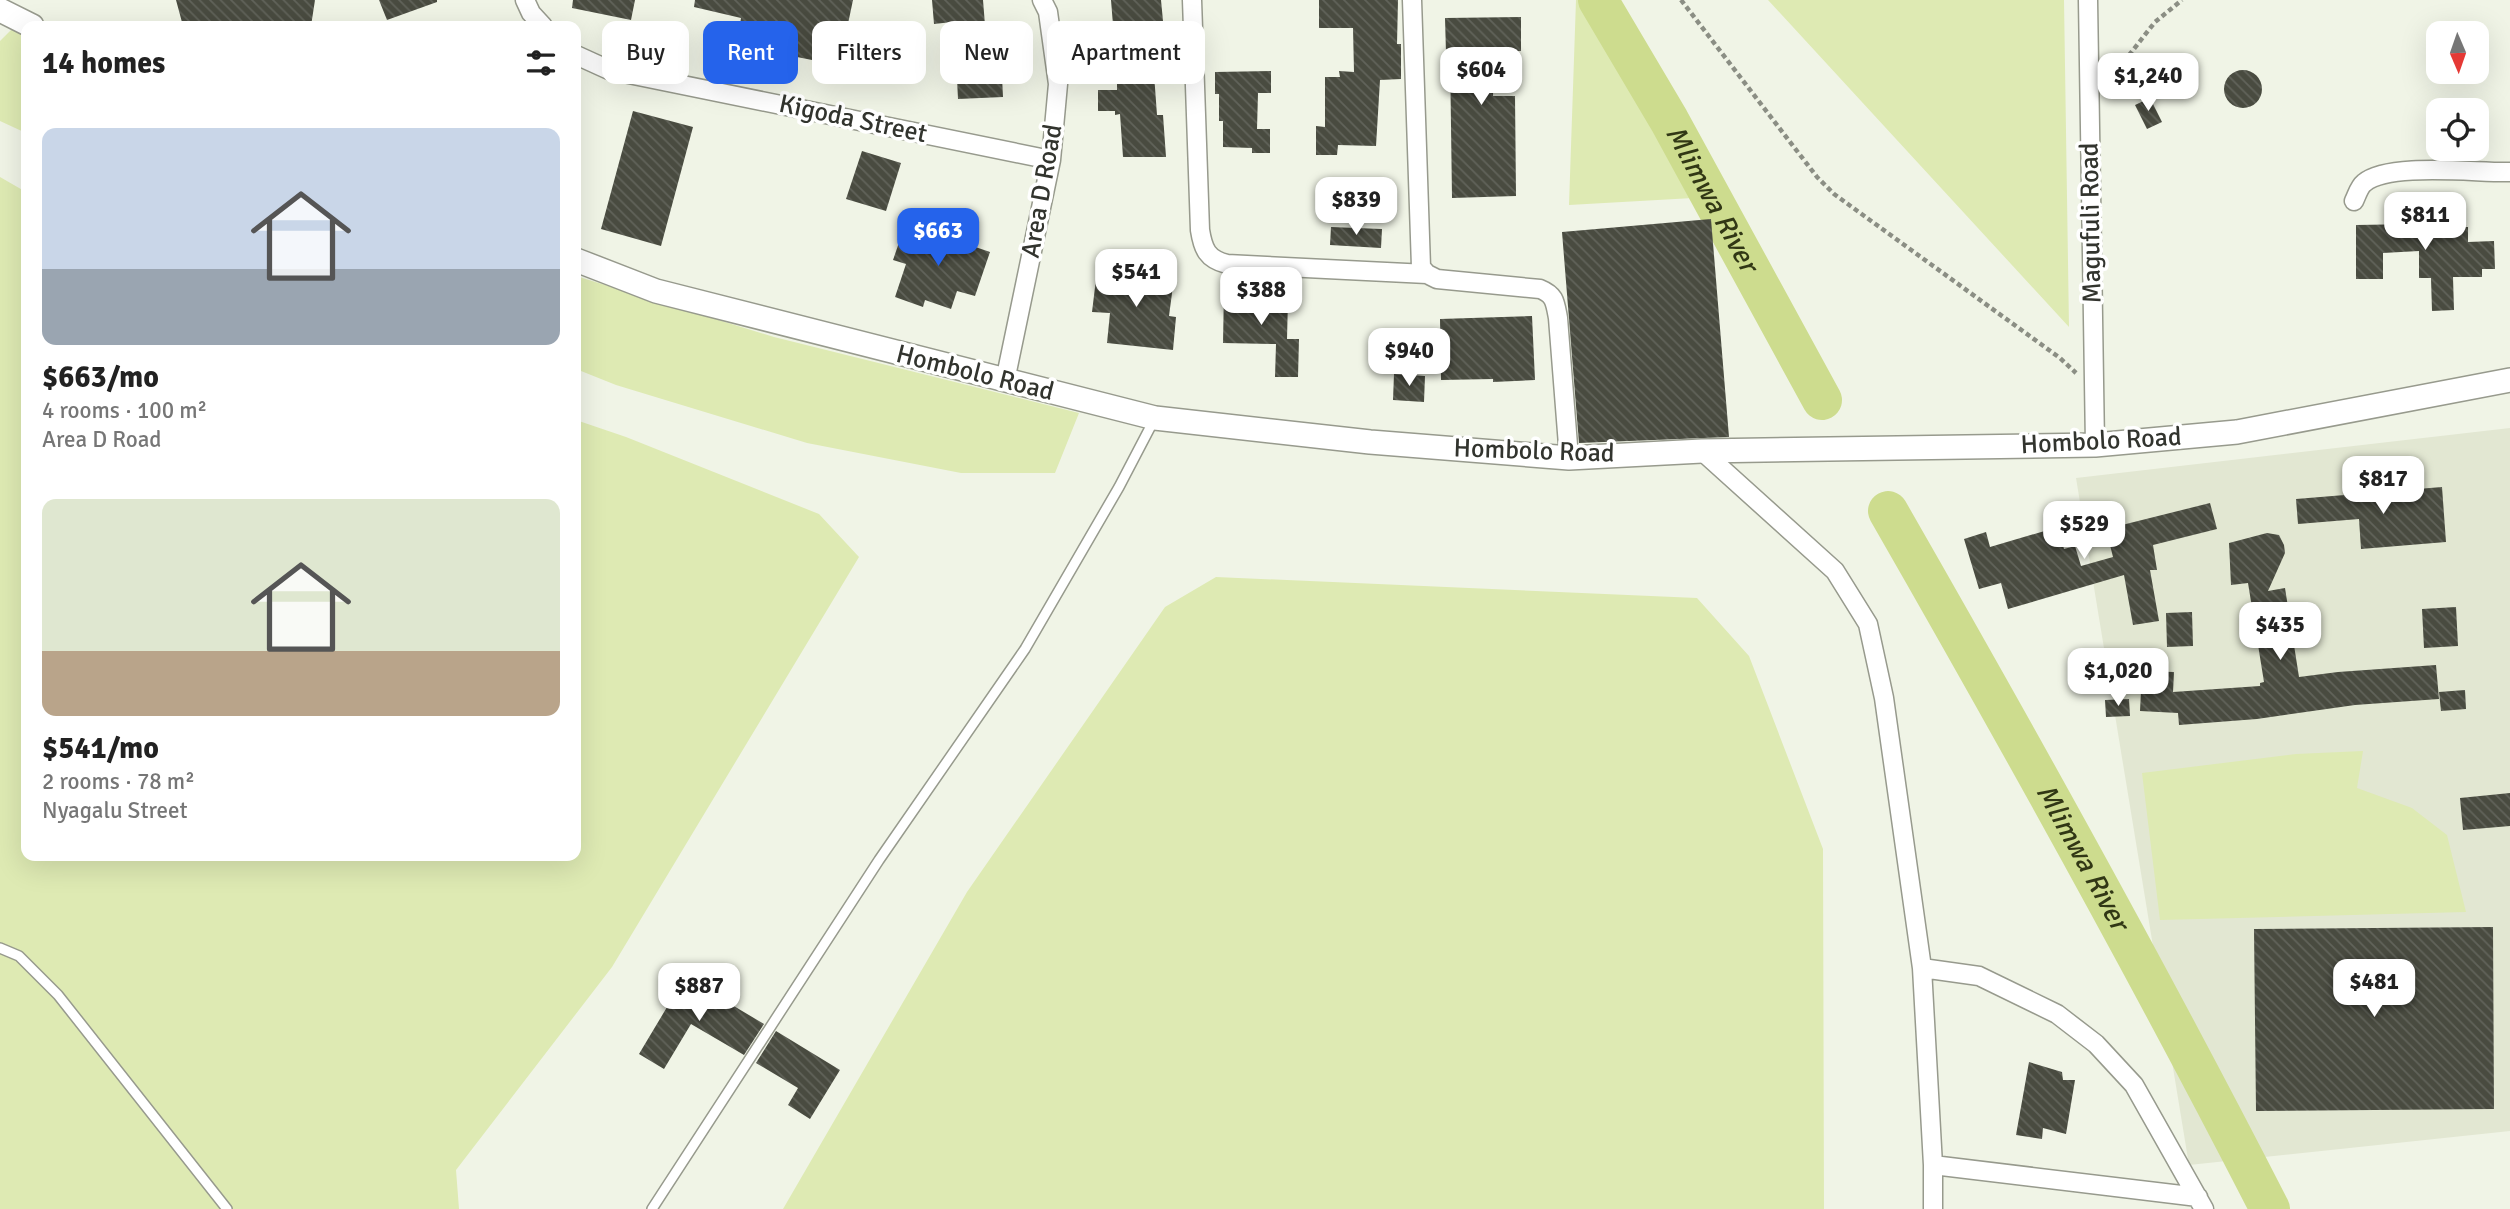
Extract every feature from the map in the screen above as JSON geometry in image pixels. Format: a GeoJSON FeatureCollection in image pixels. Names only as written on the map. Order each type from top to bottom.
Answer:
{"type":"FeatureCollection","features":[{"type":"Feature","properties":{"kind":"street"},"geometry":{"type":"LineString","coordinates":[[525,0],[538,21]]}},
{"type":"Feature","properties":{"kind":"street","name":"Area D Road"},"geometry":{"type":"LineString","coordinates":[[1005,381],[1051,160],[1058,84],[1048,12],[1042,0]]}},
{"type":"Feature","properties":{"kind":"street"},"geometry":{"type":"LineString","coordinates":[[1192,0],[1200,230],[1203,249],[1209,257],[1227,264],[1427,274]]}},
{"type":"Feature","properties":{"kind":"street"},"geometry":{"type":"LineString","coordinates":[[1412,0],[1421,267],[1437,279],[1525,287],[1550,293],[1558,318],[1569,457]]}},
{"type":"Feature","properties":{"kind":"street","name":"Magufuli Road"},"geometry":{"type":"LineString","coordinates":[[2088,0],[2095,445]]}},
{"type":"Feature","properties":{"kind":"street"},"geometry":{"type":"LineString","coordinates":[[0,10],[22,21]]}},
{"type":"Feature","properties":{"kind":"street","name":"Kigoda Street"},"geometry":{"type":"LineString","coordinates":[[581,57],[610,71],[1051,160]]}},
{"type":"Feature","properties":{"kind":"street"},"geometry":{"type":"LineString","coordinates":[[2354,201],[2362,184],[2376,176],[2395,172],[2510,172]]}},
{"type":"Feature","properties":{"kind":"street","name":"Hombolo Road"},"geometry":{"type":"LineString","coordinates":[[581,263],[656,291],[1155,418],[1370,442],[1569,457],[1702,451],[2095,445],[2237,432],[2510,380]]}},
{"type":"Feature","properties":{"kind":"street"},"geometry":{"type":"LineString","coordinates":[[1702,451],[1835,571],[1868,624],[1884,698],[1922,968],[1933,1209]]}},
{"type":"Feature","properties":{"kind":"street"},"geometry":{"type":"LineString","coordinates":[[1922,968],[1979,976],[2057,1014],[2096,1044],[2134,1085],[2201,1203]]}},
{"type":"Feature","properties":{"kind":"street"},"geometry":{"type":"LineString","coordinates":[[1933,1165],[2201,1203]]}},
{"type":"Feature","properties":{"kind":"lane"},"geometry":{"type":"LineString","coordinates":[[652,1209],[879,860],[1026,649],[1119,487],[1155,418]]}},
{"type":"Feature","properties":{"kind":"lane"},"geometry":{"type":"LineString","coordinates":[[0,948],[19,956],[58,995],[227,1209]]}},
{"type":"Feature","properties":{"kind":"path"},"geometry":{"type":"LineString","coordinates":[[1681,0],[1817,177],[1834,194],[2060,358],[2094,390]]}},
{"type":"Feature","properties":{"kind":"path"},"geometry":{"type":"LineString","coordinates":[[2089,106],[2155,22],[2182,0]]}},
{"type":"Feature","properties":{"kind":"shaded area"},"geometry":{"type":"Polygon","coordinates":[[[2510,428],[2510,1131],[2189,1165],[2076,478],[2510,428]]]}},
{"type":"Feature","properties":{"kind":"green space"},"geometry":{"type":"Polygon","coordinates":[[[1576,0],[1582,0],[1693,198],[1569,205],[1576,0]]]}},
{"type":"Feature","properties":{"kind":"green space"},"geometry":{"type":"Polygon","coordinates":[[[1768,0],[2064,0],[2069,327],[1768,0]]]}},
{"type":"Feature","properties":{"kind":"green space"},"geometry":{"type":"Polygon","coordinates":[[[12,29],[21,33],[21,131],[0,121],[0,41],[12,29]]]}},
{"type":"Feature","properties":{"kind":"green space"},"geometry":{"type":"Polygon","coordinates":[[[0,177],[21,189],[21,861],[581,861],[581,422],[819,514],[859,557],[612,967],[456,1170],[459,1209],[0,1209],[0,177]]]}},
{"type":"Feature","properties":{"kind":"green space"},"geometry":{"type":"Polygon","coordinates":[[[581,278],[774,337],[1079,413],[1055,473],[961,473],[807,443],[616,385],[581,371],[581,278]]]}},
{"type":"Feature","properties":{"kind":"green space"},"geometry":{"type":"Polygon","coordinates":[[[1216,577],[1697,598],[1749,656],[1823,849],[1824,1209],[783,1209],[967,892],[1165,607],[1216,577]]]}},
{"type":"Feature","properties":{"kind":"green space"},"geometry":{"type":"Polygon","coordinates":[[[2363,751],[2357,788],[2412,808],[2447,835],[2466,912],[2160,920],[2142,773],[2296,754],[2363,751]]]}},
{"type":"Feature","properties":{"kind":"building"},"geometry":{"type":"Polygon","coordinates":[[[176,0],[315,0],[312,21],[182,21],[176,0]]]}},
{"type":"Feature","properties":{"kind":"building"},"geometry":{"type":"Polygon","coordinates":[[[379,0],[437,0],[437,2],[387,20],[379,0]]]}},
{"type":"Feature","properties":{"kind":"building"},"geometry":{"type":"Polygon","coordinates":[[[573,0],[635,0],[631,20],[572,8],[573,0]]]}},
{"type":"Feature","properties":{"kind":"building"},"geometry":{"type":"Polygon","coordinates":[[[695,0],[853,0],[849,21],[812,21],[812,60],[798,57],[798,21],[741,21],[741,18],[694,7],[695,0]]]}},
{"type":"Feature","properties":{"kind":"building"},"geometry":{"type":"Polygon","coordinates":[[[932,0],[983,0],[985,21],[940,21],[934,24],[932,0]]]}},
{"type":"Feature","properties":{"kind":"building"},"geometry":{"type":"Polygon","coordinates":[[[1111,0],[1161,0],[1163,21],[1113,21],[1111,0]]]}},
{"type":"Feature","properties":{"kind":"building"},"geometry":{"type":"Polygon","coordinates":[[[1319,0],[1398,0],[1397,44],[1401,44],[1401,79],[1380,80],[1376,146],[1338,145],[1337,155],[1316,155],[1316,126],[1325,127],[1325,77],[1340,77],[1339,71],[1354,72],[1353,28],[1319,28],[1319,0]]]}},
{"type":"Feature","properties":{"kind":"building"},"geometry":{"type":"Polygon","coordinates":[[[1521,17],[1521,51],[1494,52],[1493,96],[1515,96],[1516,196],[1452,198],[1450,53],[1446,53],[1445,18],[1521,17]]]}},
{"type":"Feature","properties":{"kind":"building"},"geometry":{"type":"Polygon","coordinates":[[[2243,70],[2256,76],[2262,89],[2256,102],[2243,108],[2230,102],[2224,89],[2230,76],[2243,70]]]}},
{"type":"Feature","properties":{"kind":"building"},"geometry":{"type":"Polygon","coordinates":[[[1271,71],[1271,93],[1258,93],[1257,129],[1270,129],[1270,153],[1252,153],[1252,148],[1223,147],[1223,121],[1219,121],[1219,94],[1215,94],[1215,72],[1271,71]]]}},
{"type":"Feature","properties":{"kind":"building"},"geometry":{"type":"Polygon","coordinates":[[[957,84],[1002,84],[1003,97],[958,99],[957,84]]]}},
{"type":"Feature","properties":{"kind":"building"},"geometry":{"type":"Polygon","coordinates":[[[1117,84],[1155,84],[1157,115],[1163,115],[1166,157],[1123,157],[1120,114],[1115,115],[1115,111],[1098,111],[1098,90],[1117,90],[1117,84]]]}},
{"type":"Feature","properties":{"kind":"building"},"geometry":{"type":"Polygon","coordinates":[[[2150,98],[2162,122],[2147,129],[2135,105],[2150,98]]]}},
{"type":"Feature","properties":{"kind":"building"},"geometry":{"type":"Polygon","coordinates":[[[633,111],[693,127],[661,246],[601,229],[633,111]]]}},
{"type":"Feature","properties":{"kind":"building"},"geometry":{"type":"Polygon","coordinates":[[[862,151],[901,163],[886,211],[846,199],[862,151]]]}},
{"type":"Feature","properties":{"kind":"building"},"geometry":{"type":"Polygon","coordinates":[[[2415,200],[2436,200],[2436,228],[2468,227],[2468,242],[2494,241],[2495,269],[2482,269],[2482,277],[2453,277],[2454,310],[2432,311],[2431,278],[2419,278],[2419,251],[2383,253],[2383,279],[2356,279],[2356,225],[2415,224],[2415,200]]]}},
{"type":"Feature","properties":{"kind":"building"},"geometry":{"type":"Polygon","coordinates":[[[1711,219],[1729,437],[1579,443],[1562,232],[1711,219]]]}},
{"type":"Feature","properties":{"kind":"building"},"geometry":{"type":"Polygon","coordinates":[[[1331,227],[1382,229],[1381,248],[1330,245],[1331,227]]]}},
{"type":"Feature","properties":{"kind":"building"},"geometry":{"type":"Polygon","coordinates":[[[904,228],[919,233],[920,228],[990,252],[975,296],[957,291],[951,309],[925,300],[923,307],[895,297],[906,264],[893,260],[904,228]]]}},
{"type":"Feature","properties":{"kind":"building"},"geometry":{"type":"Polygon","coordinates":[[[1097,271],[1174,278],[1169,316],[1176,317],[1173,350],[1107,343],[1110,313],[1092,312],[1097,271]]]}},
{"type":"Feature","properties":{"kind":"building"},"geometry":{"type":"Polygon","coordinates":[[[1224,290],[1253,290],[1252,299],[1288,299],[1287,339],[1299,339],[1298,377],[1275,377],[1276,344],[1223,343],[1224,290]]]}},
{"type":"Feature","properties":{"kind":"building"},"geometry":{"type":"Polygon","coordinates":[[[1532,316],[1535,380],[1441,380],[1440,319],[1532,316]]]}},
{"type":"Feature","properties":{"kind":"building"},"geometry":{"type":"Polygon","coordinates":[[[1394,374],[1425,376],[1424,402],[1393,400],[1394,374]]]}},
{"type":"Feature","properties":{"kind":"building"},"geometry":{"type":"Polygon","coordinates":[[[2442,487],[2446,542],[2361,549],[2359,519],[2298,524],[2296,499],[2442,487]]]}},
{"type":"Feature","properties":{"kind":"building"},"geometry":{"type":"Polygon","coordinates":[[[2210,503],[2217,529],[2153,545],[2157,570],[2150,570],[2159,621],[2133,625],[2124,575],[2008,609],[2001,583],[1979,589],[1964,539],[1986,532],[1990,547],[2058,527],[2064,549],[2075,546],[2081,566],[2113,557],[2106,529],[2210,503]]]}},
{"type":"Feature","properties":{"kind":"building"},"geometry":{"type":"Polygon","coordinates":[[[2267,533],[2279,535],[2284,545],[2285,553],[2268,591],[2285,588],[2299,677],[2436,665],[2439,699],[2355,705],[2257,719],[2179,725],[2178,713],[2140,711],[2142,671],[2174,672],[2173,692],[2260,686],[2260,683],[2264,682],[2248,583],[2231,585],[2229,543],[2267,533]]]}},
{"type":"Feature","properties":{"kind":"building"},"geometry":{"type":"Polygon","coordinates":[[[2456,607],[2458,646],[2424,648],[2422,609],[2456,607]]]}},
{"type":"Feature","properties":{"kind":"building"},"geometry":{"type":"Polygon","coordinates":[[[2192,612],[2193,646],[2167,647],[2166,613],[2192,612]]]}},
{"type":"Feature","properties":{"kind":"building"},"geometry":{"type":"Polygon","coordinates":[[[2465,690],[2466,709],[2441,711],[2439,692],[2465,690]]]}},
{"type":"Feature","properties":{"kind":"building"},"geometry":{"type":"Polygon","coordinates":[[[2129,699],[2130,716],[2106,717],[2105,700],[2129,699]]]}},
{"type":"Feature","properties":{"kind":"building"},"geometry":{"type":"Polygon","coordinates":[[[2510,793],[2510,826],[2463,830],[2460,798],[2510,793]]]}},
{"type":"Feature","properties":{"kind":"building"},"geometry":{"type":"Polygon","coordinates":[[[2493,927],[2494,1109],[2256,1111],[2254,929],[2493,927]]]}},
{"type":"Feature","properties":{"kind":"building"},"geometry":{"type":"Polygon","coordinates":[[[685,977],[764,1024],[744,1055],[691,1024],[664,1069],[639,1054],[685,977]]]}},
{"type":"Feature","properties":{"kind":"building"},"geometry":{"type":"Polygon","coordinates":[[[776,1031],[840,1070],[810,1119],[788,1105],[798,1088],[756,1063],[776,1031]]]}},
{"type":"Feature","properties":{"kind":"building"},"geometry":{"type":"Polygon","coordinates":[[[2029,1062],[2062,1072],[2063,1080],[2075,1080],[2066,1134],[2043,1128],[2042,1139],[2016,1135],[2029,1062]]]}},
{"type":"Feature","properties":{"kind":"waterway","name":"Mlimwa River"},"geometry":{"type":"LineString","coordinates":[[1598,0],[1669,120],[1822,400]]}},
{"type":"Feature","properties":{"kind":"waterway","name":"Mlimwa River"},"geometry":{"type":"LineString","coordinates":[[1888,511],[2083,858],[2270,1209]]}}]}
